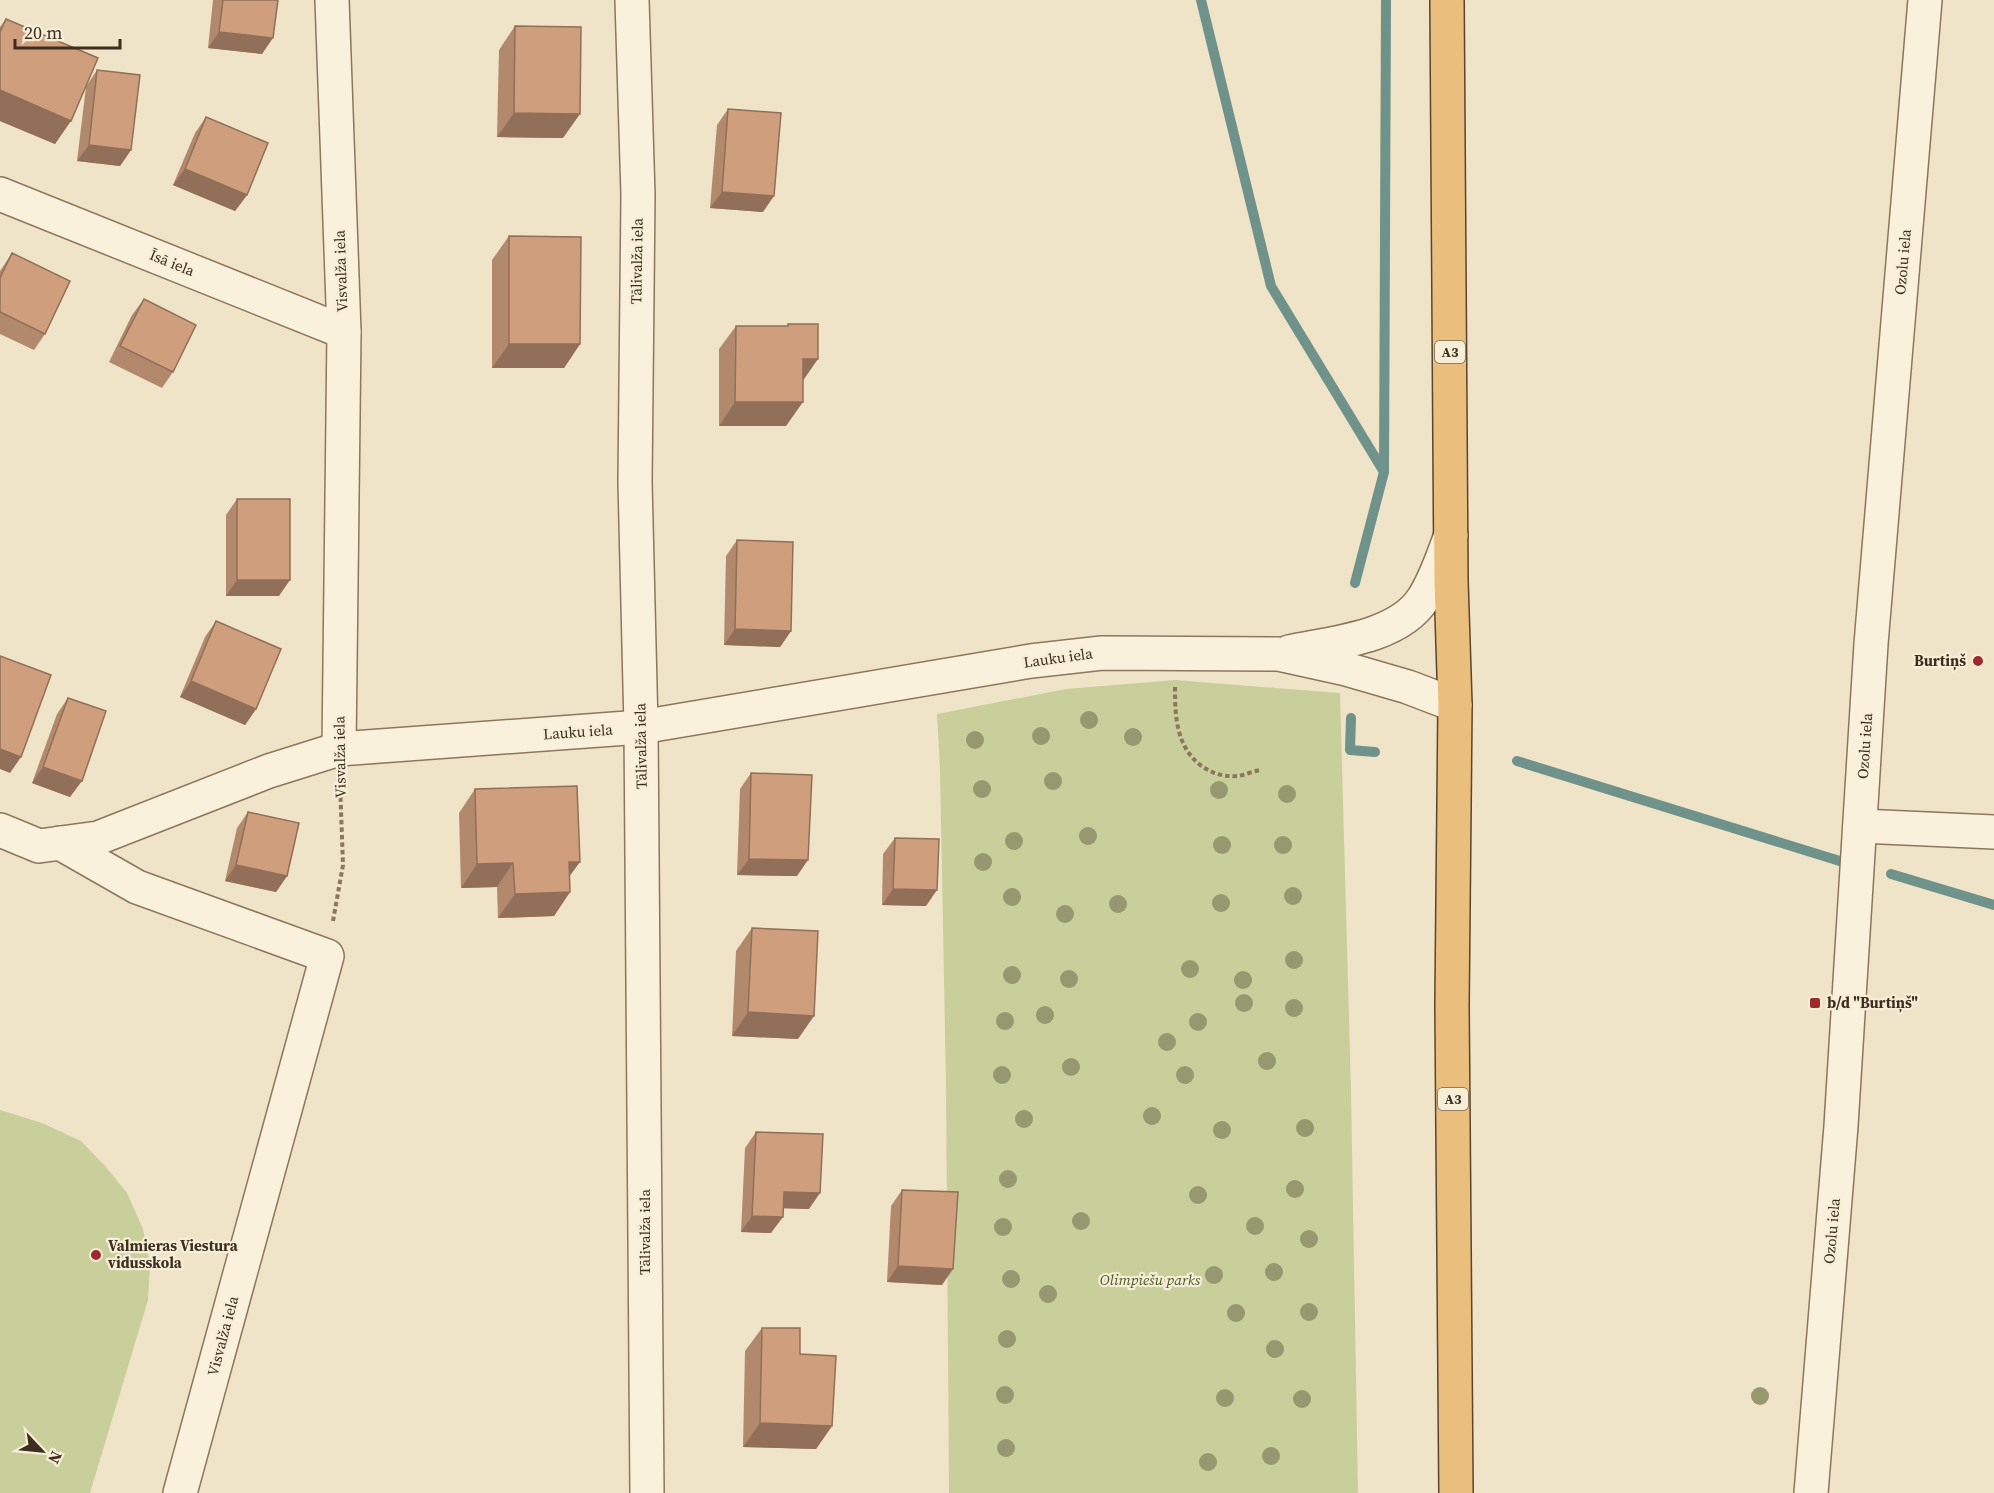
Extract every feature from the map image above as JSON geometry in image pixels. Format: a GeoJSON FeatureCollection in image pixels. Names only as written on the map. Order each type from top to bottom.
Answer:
{"type":"FeatureCollection","features":[{"type":"Feature","properties":{"kind":"highway","name":"A3"},"geometry":{"type":"LineString","coordinates":[[1447,0],[1451,534],[1455,705],[1452,1005],[1456,1493]]}},
{"type":"Feature","properties":{"kind":"street","name":"Visvalža iela"},"geometry":{"type":"LineString","coordinates":[[332,0],[344,332],[339,749]]}},
{"type":"Feature","properties":{"kind":"street","name":"Tālivalža iela"},"geometry":{"type":"LineString","coordinates":[[632,0],[638,195],[635,482],[641,727],[646,1493]]}},
{"type":"Feature","properties":{"kind":"street","name":"Ozolu iela"},"geometry":{"type":"LineString","coordinates":[[1810,1493],[1841,1126],[1873,621],[1925,0]]}},
{"type":"Feature","properties":{"kind":"street","name":"Īsā iela"},"geometry":{"type":"LineString","coordinates":[[0,194],[344,332]]}},
{"type":"Feature","properties":{"kind":"street"},"geometry":{"type":"LineString","coordinates":[[1278,654],[1365,636],[1387,628],[1406,617],[1423,600],[1438,570],[1451,534]]}},
{"type":"Feature","properties":{"kind":"street","name":"Lauku iela"},"geometry":{"type":"LineString","coordinates":[[0,830],[39,846],[98,838],[269,771],[339,749],[641,727],[1102,652],[1278,654]]}},
{"type":"Feature","properties":{"kind":"street"},"geometry":{"type":"LineString","coordinates":[[1278,654],[1367,675],[1408,687],[1455,705]]}},
{"type":"Feature","properties":{"kind":"street"},"geometry":{"type":"LineString","coordinates":[[1860,826],[1994,832]]}},
{"type":"Feature","properties":{"kind":"street"},"geometry":{"type":"LineString","coordinates":[[60,843],[137,886],[327,956]]}},
{"type":"Feature","properties":{"kind":"street","name":"Visvalža iela"},"geometry":{"type":"LineString","coordinates":[[180,1493],[327,956]]}},
{"type":"Feature","properties":{"kind":"path"},"geometry":{"type":"LineString","coordinates":[[1178,654],[1175,716],[1182,744],[1196,762],[1215,774],[1238,776],[1260,770]]}},
{"type":"Feature","properties":{"kind":"path","name":"Visvalža iela"},"geometry":{"type":"LineString","coordinates":[[327,956],[343,865],[339,749]]}},
{"type":"Feature","properties":{"kind":"green space","name":"Olimpiešu parks"},"geometry":{"type":"Polygon","coordinates":[[[1175,680],[1340,693],[1351,1090],[1358,1493],[949,1493],[946,1085],[937,714],[1066,689],[1175,680]]]}},
{"type":"Feature","properties":{"kind":"green space"},"geometry":{"type":"Polygon","coordinates":[[[0,1110],[42,1123],[81,1141],[127,1193],[143,1229],[150,1265],[148,1300],[90,1493],[0,1493],[0,1110]]]}},
{"type":"Feature","properties":{"kind":"building"},"geometry":{"type":"Polygon","coordinates":[[[223,0],[278,0],[273,38],[219,32],[223,0]]]}},
{"type":"Feature","properties":{"kind":"building"},"geometry":{"type":"Polygon","coordinates":[[[6,19],[98,58],[71,121],[0,90],[0,32],[6,19]]]}},
{"type":"Feature","properties":{"kind":"building"},"geometry":{"type":"Polygon","coordinates":[[[515,26],[581,27],[580,114],[514,113],[515,26]]]}},
{"type":"Feature","properties":{"kind":"building"},"geometry":{"type":"Polygon","coordinates":[[[97,70],[140,75],[131,150],[89,145],[97,70]]]}},
{"type":"Feature","properties":{"kind":"building"},"geometry":{"type":"Polygon","coordinates":[[[728,109],[781,113],[774,196],[722,192],[728,109]]]}},
{"type":"Feature","properties":{"kind":"building"},"geometry":{"type":"Polygon","coordinates":[[[206,117],[268,143],[247,195],[185,169],[206,117]]]}},
{"type":"Feature","properties":{"kind":"building"},"geometry":{"type":"Polygon","coordinates":[[[509,236],[581,237],[580,344],[509,344],[509,236]]]}},
{"type":"Feature","properties":{"kind":"building"},"geometry":{"type":"Polygon","coordinates":[[[12,253],[70,281],[45,334],[0,312],[0,278],[12,253]]]}},
{"type":"Feature","properties":{"kind":"building"},"geometry":{"type":"Polygon","coordinates":[[[144,299],[196,325],[173,372],[120,346],[144,299]]]}},
{"type":"Feature","properties":{"kind":"building"},"geometry":{"type":"Polygon","coordinates":[[[788,324],[818,324],[818,359],[803,359],[803,402],[735,402],[736,326],[788,326],[788,324]]]}},
{"type":"Feature","properties":{"kind":"building"},"geometry":{"type":"Polygon","coordinates":[[[237,499],[290,499],[290,580],[237,580],[237,499]]]}},
{"type":"Feature","properties":{"kind":"building"},"geometry":{"type":"Polygon","coordinates":[[[737,540],[793,542],[791,631],[735,629],[737,540]]]}},
{"type":"Feature","properties":{"kind":"building"},"geometry":{"type":"Polygon","coordinates":[[[216,621],[281,649],[256,709],[191,681],[216,621]]]}},
{"type":"Feature","properties":{"kind":"building"},"geometry":{"type":"Polygon","coordinates":[[[0,656],[51,675],[21,757],[0,749],[0,656]]]}},
{"type":"Feature","properties":{"kind":"building"},"geometry":{"type":"Polygon","coordinates":[[[68,698],[106,711],[82,781],[43,767],[68,698]]]}},
{"type":"Feature","properties":{"kind":"building"},"geometry":{"type":"Polygon","coordinates":[[[751,773],[812,775],[808,860],[749,859],[751,773]]]}},
{"type":"Feature","properties":{"kind":"building"},"geometry":{"type":"Polygon","coordinates":[[[577,786],[580,862],[569,862],[570,892],[515,894],[513,863],[477,864],[475,789],[577,786]]]}},
{"type":"Feature","properties":{"kind":"building"},"geometry":{"type":"Polygon","coordinates":[[[248,812],[299,823],[287,876],[236,865],[248,812]]]}},
{"type":"Feature","properties":{"kind":"building"},"geometry":{"type":"Polygon","coordinates":[[[895,838],[939,839],[937,890],[893,889],[895,838]]]}},
{"type":"Feature","properties":{"kind":"building"},"geometry":{"type":"Polygon","coordinates":[[[752,928],[818,931],[814,1016],[748,1012],[752,928]]]}},
{"type":"Feature","properties":{"kind":"building"},"geometry":{"type":"Polygon","coordinates":[[[756,1132],[823,1134],[820,1193],[784,1192],[783,1217],[752,1216],[756,1132]]]}},
{"type":"Feature","properties":{"kind":"building"},"geometry":{"type":"Polygon","coordinates":[[[902,1190],[958,1192],[953,1269],[898,1266],[902,1190]]]}},
{"type":"Feature","properties":{"kind":"building"},"geometry":{"type":"Polygon","coordinates":[[[762,1328],[800,1328],[800,1354],[836,1356],[832,1426],[760,1423],[762,1328]]]}},
{"type":"Feature","properties":{"kind":"waterway"},"geometry":{"type":"LineString","coordinates":[[1201,0],[1271,286],[1384,472]]}},
{"type":"Feature","properties":{"kind":"waterway"},"geometry":{"type":"LineString","coordinates":[[1355,583],[1384,472],[1386,0]]}},
{"type":"Feature","properties":{"kind":"waterway"},"geometry":{"type":"LineString","coordinates":[[1351,718],[1350,750],[1375,752]]}},
{"type":"Feature","properties":{"kind":"waterway"},"geometry":{"type":"LineString","coordinates":[[1517,761],[1843,862]]}},
{"type":"Feature","properties":{"kind":"waterway"},"geometry":{"type":"LineString","coordinates":[[1891,874],[1994,905]]}},
{"type":"Feature","properties":{"kind":"place","name":"Burtiņš"},"geometry":{"type":"Point","coordinates":[1978,661]}},
{"type":"Feature","properties":{"kind":"place","name":"b/d \"Burtiņš\""},"geometry":{"type":"Point","coordinates":[1815,1003]}},
{"type":"Feature","properties":{"kind":"place","name":"Valmieras Viestura vidusskola"},"geometry":{"type":"Point","coordinates":[96,1255]}}]}
